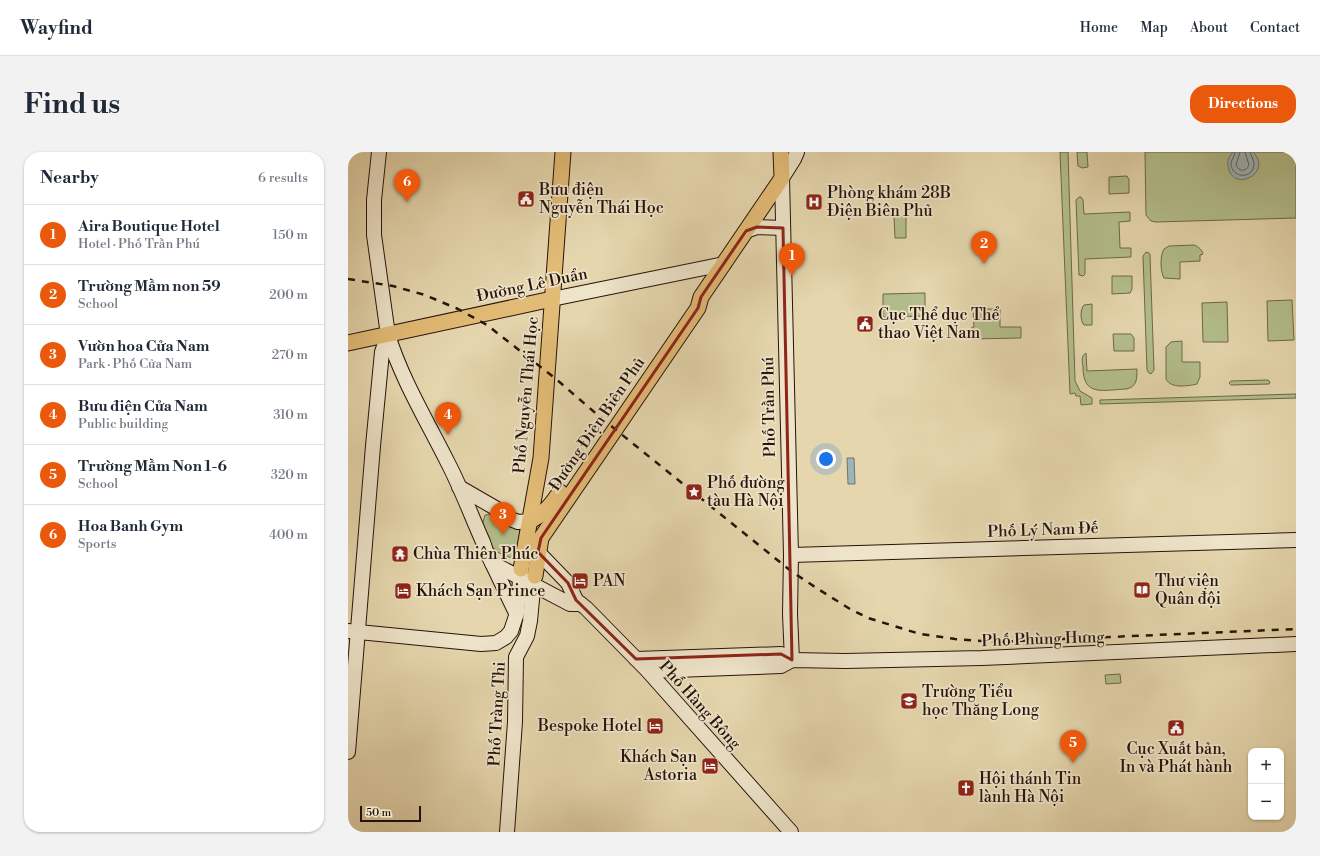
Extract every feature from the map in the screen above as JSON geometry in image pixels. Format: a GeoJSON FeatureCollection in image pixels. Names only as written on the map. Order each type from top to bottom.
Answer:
{"type":"FeatureCollection","features":[{"type":"Feature","properties":{"kind":"main road","name":"Phố Nguyễn Thái Học"},"geometry":{"type":"LineString","coordinates":[[527,577],[530,521],[541,458],[563,152]]}},
{"type":"Feature","properties":{"kind":"main road","name":"Phố Trần Phú"},"geometry":{"type":"LineString","coordinates":[[781,152],[782,178]]}},
{"type":"Feature","properties":{"kind":"main road","name":"Đường Điện Biên Phủ"},"geometry":{"type":"LineString","coordinates":[[527,577],[538,552],[541,538],[698,308],[701,297],[782,178]]}},
{"type":"Feature","properties":{"kind":"main road","name":"Đường Điện Biên Phủ"},"geometry":{"type":"LineString","coordinates":[[530,521],[540,516],[549,508],[692,302],[701,297]]}},
{"type":"Feature","properties":{"kind":"main road","name":"Đường Lê Duẩn"},"geometry":{"type":"LineString","coordinates":[[348,344],[552,300]]}},
{"type":"Feature","properties":{"kind":"street"},"geometry":{"type":"LineString","coordinates":[[379,152],[374,200],[374,235],[388,335],[393,350],[417,403],[449,465],[486,551],[516,613]]}},
{"type":"Feature","properties":{"kind":"street","name":"Đường Điện Biên Phủ"},"geometry":{"type":"LineString","coordinates":[[782,178],[799,154]]}},
{"type":"Feature","properties":{"kind":"street","name":"Phố Trần Phú"},"geometry":{"type":"LineString","coordinates":[[782,178],[792,660]]}},
{"type":"Feature","properties":{"kind":"street"},"geometry":{"type":"LineString","coordinates":[[746,231],[757,227],[783,228]]}},
{"type":"Feature","properties":{"kind":"street","name":"Đường Lê Duẩn"},"geometry":{"type":"LineString","coordinates":[[552,300],[724,264]]}},
{"type":"Feature","properties":{"kind":"street"},"geometry":{"type":"LineString","coordinates":[[348,752],[353,631],[382,352],[388,335]]}},
{"type":"Feature","properties":{"kind":"street"},"geometry":{"type":"LineString","coordinates":[[459,487],[518,522],[530,521]]}},
{"type":"Feature","properties":{"kind":"street"},"geometry":{"type":"LineString","coordinates":[[497,509],[486,508],[482,510],[479,515],[480,535],[495,556],[527,577]]}},
{"type":"Feature","properties":{"kind":"street","name":"Phố Lý Nam Đế"},"geometry":{"type":"LineString","coordinates":[[790,555],[1296,540]]}},
{"type":"Feature","properties":{"kind":"street"},"geometry":{"type":"LineString","coordinates":[[538,552],[568,583],[578,602]]}},
{"type":"Feature","properties":{"kind":"street"},"geometry":{"type":"LineString","coordinates":[[492,563],[527,577]]}},
{"type":"Feature","properties":{"kind":"street"},"geometry":{"type":"LineString","coordinates":[[353,631],[481,644],[496,643],[506,638],[511,631],[527,577]]}},
{"type":"Feature","properties":{"kind":"street","name":"Phố Hàng Bông"},"geometry":{"type":"LineString","coordinates":[[527,577],[578,602],[648,671],[791,832]]}},
{"type":"Feature","properties":{"kind":"street","name":"Phố Tràng Thi"},"geometry":{"type":"LineString","coordinates":[[508,832],[515,722],[516,657],[526,636],[530,621],[527,577]]}},
{"type":"Feature","properties":{"kind":"street","name":"Phố Phùng Hưng"},"geometry":{"type":"LineString","coordinates":[[636,659],[781,654],[792,660],[845,661],[982,658],[1296,644]]}},
{"type":"Feature","properties":{"kind":"street","name":"Phố Phùng Hưng"},"geometry":{"type":"LineString","coordinates":[[648,671],[781,666],[792,660]]}},
{"type":"Feature","properties":{"kind":"highlighted area"},"geometry":{"type":"Polygon","coordinates":[[[757,227],[783,228],[792,660],[781,654],[636,659],[576,600],[568,583],[538,552],[541,538],[698,308],[701,297],[746,231],[757,227]]]}},
{"type":"Feature","properties":{"kind":"green space"},"geometry":{"type":"Polygon","coordinates":[[[1060,152],[1068,152],[1075,381],[1080,391],[1092,398],[1092,404],[1081,405],[1080,396],[1076,396],[1075,393],[1070,394],[1060,152]]]}},
{"type":"Feature","properties":{"kind":"green space"},"geometry":{"type":"Polygon","coordinates":[[[1077,152],[1087,152],[1088,167],[1082,168],[1078,166],[1077,152]]]}},
{"type":"Feature","properties":{"kind":"green space"},"geometry":{"type":"Polygon","coordinates":[[[1145,152],[1296,152],[1296,218],[1151,221],[1146,215],[1145,152]]]}},
{"type":"Feature","properties":{"kind":"green space"},"geometry":{"type":"Polygon","coordinates":[[[1127,176],[1129,180],[1129,193],[1109,194],[1109,177],[1127,176]]]}},
{"type":"Feature","properties":{"kind":"green space"},"geometry":{"type":"Polygon","coordinates":[[[1079,197],[1083,200],[1084,214],[1130,212],[1130,221],[1119,222],[1120,248],[1131,248],[1131,257],[1085,259],[1085,274],[1083,276],[1079,275],[1076,200],[1079,197]]]}},
{"type":"Feature","properties":{"kind":"green space"},"geometry":{"type":"Polygon","coordinates":[[[906,216],[906,238],[895,238],[894,217],[906,216]]]}},
{"type":"Feature","properties":{"kind":"green space"},"geometry":{"type":"Polygon","coordinates":[[[1194,245],[1203,253],[1200,255],[1200,261],[1180,262],[1180,279],[1164,278],[1161,263],[1164,249],[1169,246],[1194,245]]]}},
{"type":"Feature","properties":{"kind":"green space"},"geometry":{"type":"Polygon","coordinates":[[[1146,252],[1150,255],[1154,370],[1151,374],[1147,370],[1143,256],[1146,252]]]}},
{"type":"Feature","properties":{"kind":"green space"},"geometry":{"type":"Polygon","coordinates":[[[1112,276],[1132,276],[1132,289],[1130,293],[1112,294],[1112,276]]]}},
{"type":"Feature","properties":{"kind":"green space"},"geometry":{"type":"Polygon","coordinates":[[[925,293],[925,316],[883,317],[883,294],[925,293]]]}},
{"type":"Feature","properties":{"kind":"green space"},"geometry":{"type":"Polygon","coordinates":[[[1292,300],[1294,340],[1268,341],[1267,301],[1292,300]]]}},
{"type":"Feature","properties":{"kind":"green space"},"geometry":{"type":"Polygon","coordinates":[[[1227,302],[1228,342],[1203,342],[1202,303],[1227,302]]]}},
{"type":"Feature","properties":{"kind":"green space"},"geometry":{"type":"Polygon","coordinates":[[[1092,304],[1092,325],[1084,325],[1081,318],[1082,309],[1084,305],[1092,304]]]}},
{"type":"Feature","properties":{"kind":"green space"},"geometry":{"type":"Polygon","coordinates":[[[973,309],[1000,309],[1000,327],[1021,327],[1021,338],[972,339],[972,327],[974,327],[973,309]]]}},
{"type":"Feature","properties":{"kind":"green space"},"geometry":{"type":"Polygon","coordinates":[[[1113,334],[1131,334],[1134,338],[1134,351],[1114,351],[1113,334]]]}},
{"type":"Feature","properties":{"kind":"green space"},"geometry":{"type":"Polygon","coordinates":[[[1182,341],[1182,362],[1200,362],[1200,377],[1197,384],[1176,386],[1168,382],[1166,379],[1166,347],[1171,342],[1182,341]]]}},
{"type":"Feature","properties":{"kind":"green space"},"geometry":{"type":"Polygon","coordinates":[[[1086,353],[1087,371],[1137,369],[1136,382],[1130,388],[1126,389],[1096,390],[1086,383],[1084,377],[1082,359],[1086,353]]]}},
{"type":"Feature","properties":{"kind":"green space"},"geometry":{"type":"Polygon","coordinates":[[[1268,380],[1270,382],[1269,384],[1231,385],[1229,383],[1231,381],[1268,380]]]}},
{"type":"Feature","properties":{"kind":"green space"},"geometry":{"type":"Polygon","coordinates":[[[1296,394],[1296,398],[1100,404],[1100,400],[1296,394]]]}},
{"type":"Feature","properties":{"kind":"green space"},"geometry":{"type":"Polygon","coordinates":[[[497,514],[519,528],[521,543],[519,556],[511,558],[497,552],[488,541],[482,526],[485,515],[497,514]]]}},
{"type":"Feature","properties":{"kind":"green space"},"geometry":{"type":"Polygon","coordinates":[[[1120,674],[1121,683],[1106,684],[1105,675],[1120,674]]]}},
{"type":"Feature","properties":{"kind":"water"},"geometry":{"type":"Polygon","coordinates":[[[1233,152],[1253,152],[1258,160],[1259,167],[1255,173],[1250,177],[1243,179],[1237,179],[1231,174],[1228,162],[1229,157],[1233,152]]]}},
{"type":"Feature","properties":{"kind":"water"},"geometry":{"type":"Polygon","coordinates":[[[847,458],[854,458],[855,484],[848,484],[847,458]]]}},
{"type":"Feature","properties":{"kind":"railway"},"geometry":{"type":"LineString","coordinates":[[348,279],[393,286],[425,295],[458,309],[487,325],[556,379],[600,417],[791,571],[850,609],[868,618],[920,634],[993,642],[1296,629]]}},
{"type":"Feature","properties":{"kind":"place","name":"Bưu điện Nguyễn Thái Học"},"geometry":{"type":"Point","coordinates":[526,199]}},
{"type":"Feature","properties":{"kind":"place","name":"Hoa Banh Gym"},"geometry":{"type":"Point","coordinates":[407,202]}},
{"type":"Feature","properties":{"kind":"place","name":"Phòng khám 28B Điện Biên Phủ"},"geometry":{"type":"Point","coordinates":[814,202]}},
{"type":"Feature","properties":{"kind":"place","name":"Trường Mầm non 59"},"geometry":{"type":"Point","coordinates":[984,264]}},
{"type":"Feature","properties":{"kind":"place","name":"Aira Boutique Hotel"},"geometry":{"type":"Point","coordinates":[792,276]}},
{"type":"Feature","properties":{"kind":"place","name":"Cục Thể dục Thể thao Việt Nam"},"geometry":{"type":"Point","coordinates":[865,324]}},
{"type":"Feature","properties":{"kind":"place","name":"Bưu điện Cửa Nam"},"geometry":{"type":"Point","coordinates":[448,435]}},
{"type":"Feature","properties":{"kind":"place","name":"Phố đường tàu Hà Nội"},"geometry":{"type":"Point","coordinates":[694,492]}},
{"type":"Feature","properties":{"kind":"place","name":"Vườn hoa Cửa Nam"},"geometry":{"type":"Point","coordinates":[503,535]}},
{"type":"Feature","properties":{"kind":"place","name":"Chùa Thiên Phúc"},"geometry":{"type":"Point","coordinates":[400,554]}},
{"type":"Feature","properties":{"kind":"place","name":"PAN"},"geometry":{"type":"Point","coordinates":[580,581]}},
{"type":"Feature","properties":{"kind":"place","name":"Thư viện Quân đội"},"geometry":{"type":"Point","coordinates":[1142,590]}},
{"type":"Feature","properties":{"kind":"place","name":"Khách Sạn Prince"},"geometry":{"type":"Point","coordinates":[403,591]}},
{"type":"Feature","properties":{"kind":"place","name":"Trường Tiểu học Thăng Long"},"geometry":{"type":"Point","coordinates":[909,701]}},
{"type":"Feature","properties":{"kind":"place","name":"Bespoke Hotel"},"geometry":{"type":"Point","coordinates":[655,726]}},
{"type":"Feature","properties":{"kind":"place","name":"Cục Xuất bản, In và Phát hành"},"geometry":{"type":"Point","coordinates":[1176,728]}},
{"type":"Feature","properties":{"kind":"place","name":"Trường Mầm Non 1-6"},"geometry":{"type":"Point","coordinates":[1073,763]}},
{"type":"Feature","properties":{"kind":"place","name":"Khách Sạn Astoria"},"geometry":{"type":"Point","coordinates":[710,766]}},
{"type":"Feature","properties":{"kind":"place","name":"Hội thánh Tin lành Hà Nội"},"geometry":{"type":"Point","coordinates":[966,788]}}]}
